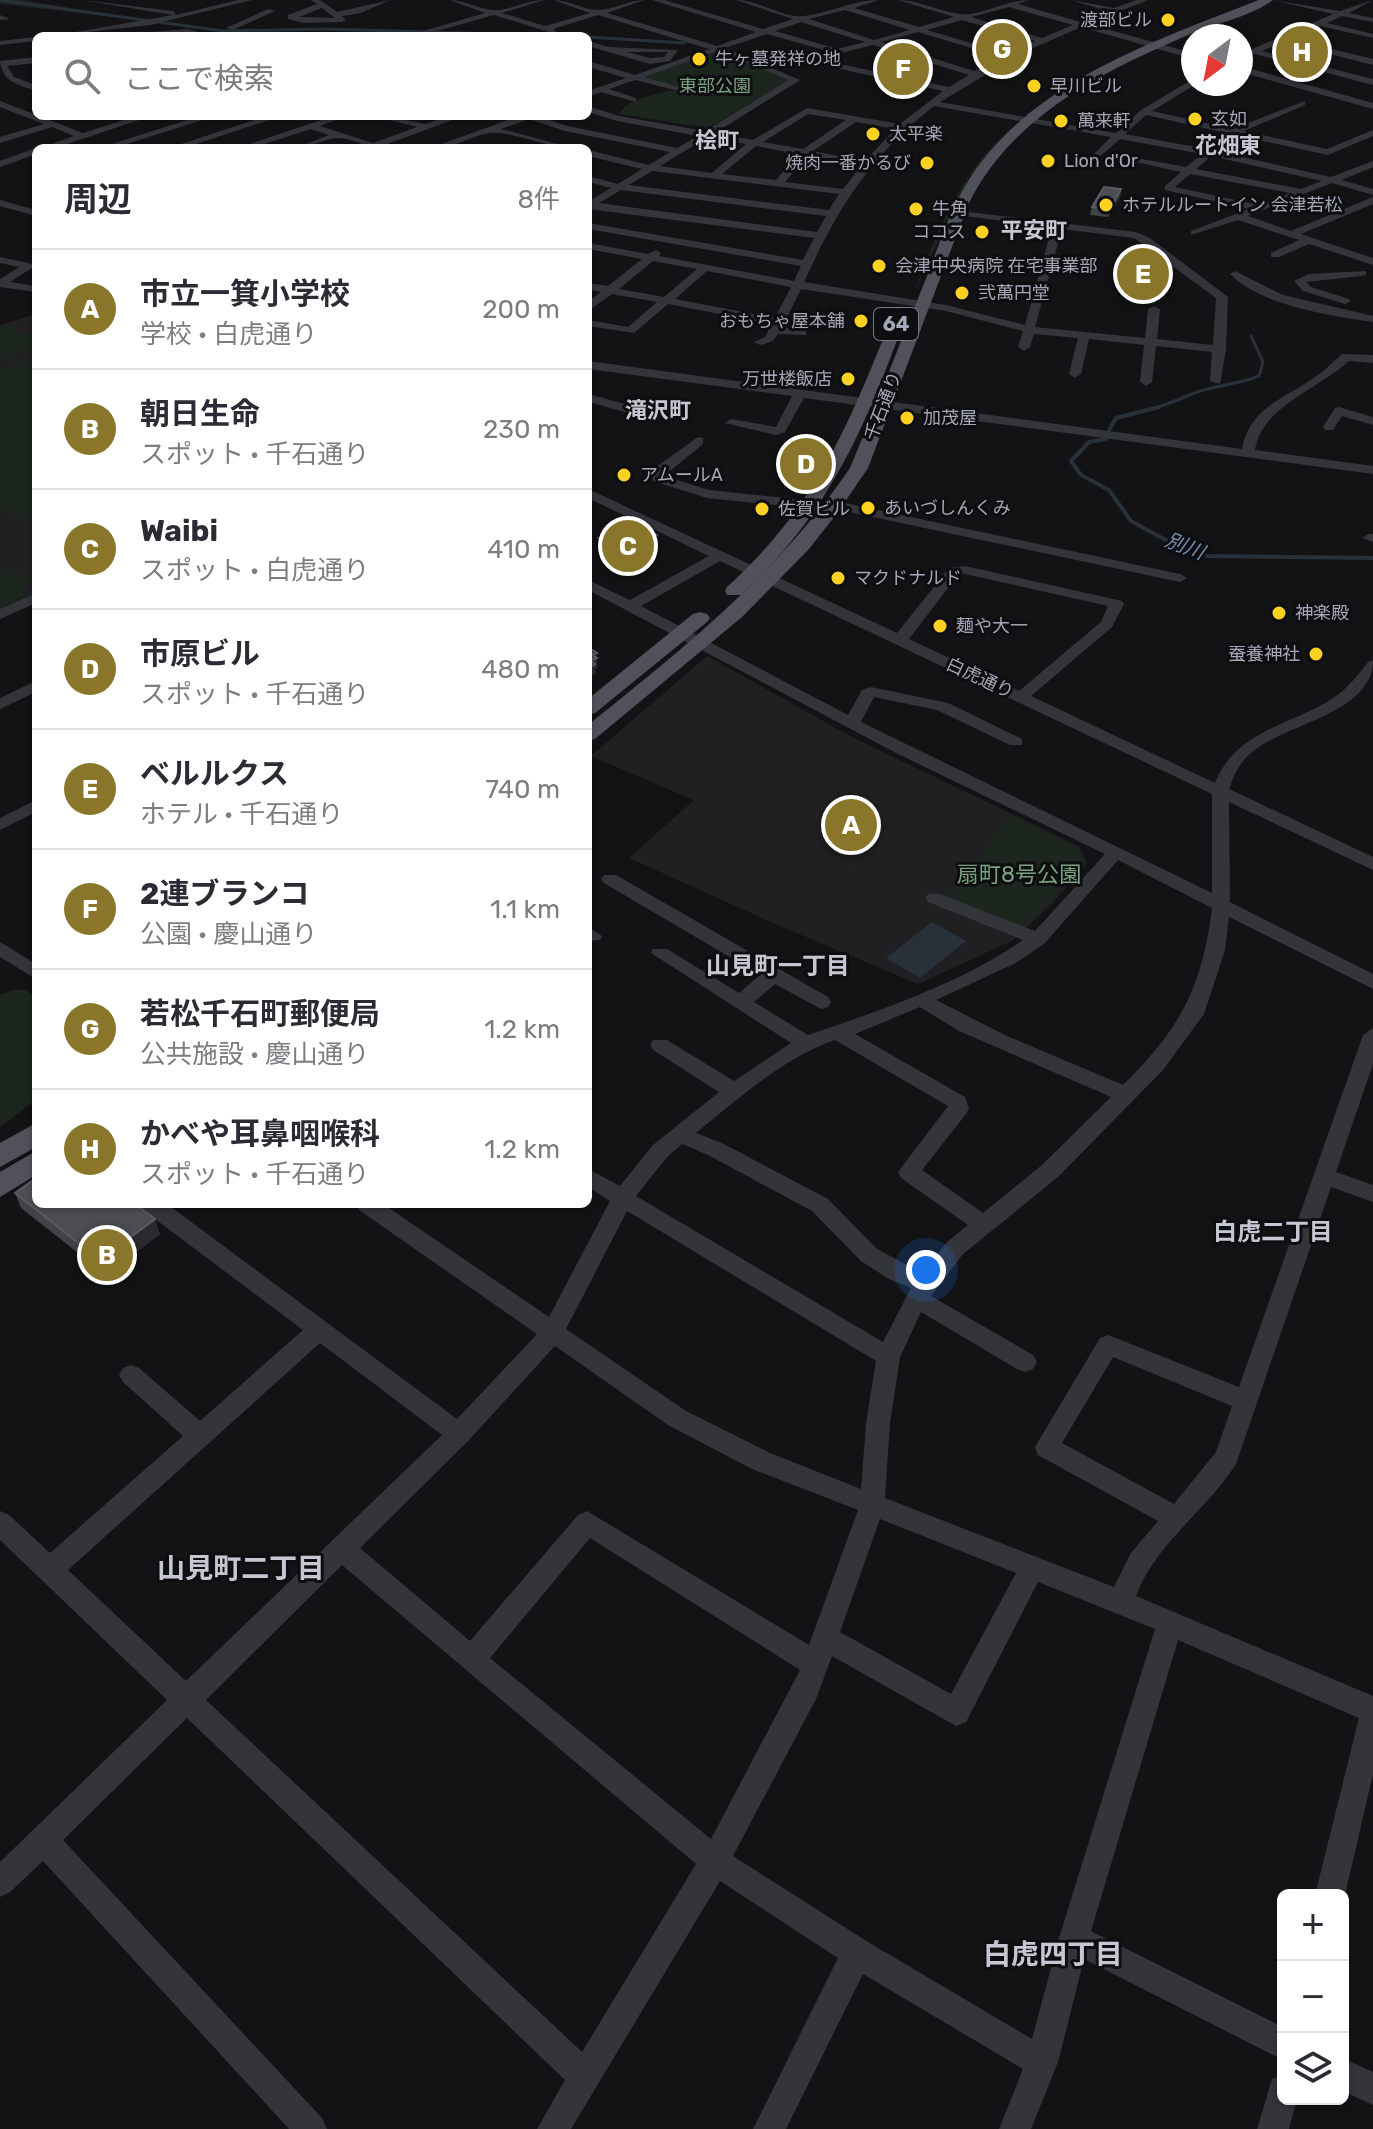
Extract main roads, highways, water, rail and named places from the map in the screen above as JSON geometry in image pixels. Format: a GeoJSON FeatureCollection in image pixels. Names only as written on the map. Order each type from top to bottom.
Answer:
{"type":"FeatureCollection","features":[{"type":"Feature","properties":{"kind":"main road","name":"千石通り"},"geometry":{"type":"LineString","coordinates":[[592,731],[691,637],[762,577],[835,505],[859,468],[883,406],[921,304],[941,221],[982,151],[1081,73],[1249,0]]}},
{"type":"Feature","properties":{"kind":"main road","name":"千石通り"},"geometry":{"type":"LineString","coordinates":[[1150,44],[1268,0]]}},
{"type":"Feature","properties":{"kind":"main road","name":"千石通り"},"geometry":{"type":"LineString","coordinates":[[762,577],[813,505],[847,445],[912,282]]}},
{"type":"Feature","properties":{"kind":"main road","name":"千石通り"},"geometry":{"type":"LineString","coordinates":[[592,706],[691,637]]}},
{"type":"Feature","properties":{"kind":"main road"},"geometry":{"type":"LineString","coordinates":[[0,1157],[32,1136]]}},
{"type":"Feature","properties":{"kind":"main road"},"geometry":{"type":"LineString","coordinates":[[0,1186],[32,1164]]}},
{"type":"Feature","properties":{"kind":"waterway"},"geometry":{"type":"LineString","coordinates":[[0,0],[223,31],[325,29],[433,32]]}},
{"type":"Feature","properties":{"kind":"waterway"},"geometry":{"type":"LineString","coordinates":[[592,37],[684,43]]}},
{"type":"Feature","properties":{"kind":"waterway"},"geometry":{"type":"LineString","coordinates":[[1151,409],[1200,391],[1259,376],[1263,362],[1251,336]]}},
{"type":"Feature","properties":{"kind":"waterway"},"geometry":{"type":"LineString","coordinates":[[1109,430],[1116,418],[1159,407]]}},
{"type":"Feature","properties":{"kind":"waterway","name":"別川"},"geometry":{"type":"LineString","coordinates":[[1106,439],[1089,442],[1071,461],[1081,475],[1109,490],[1131,521],[1184,550],[1206,556],[1373,558]]}},
{"type":"Feature","properties":{"kind":"place","name":"渡部ビル"},"geometry":{"type":"Point","coordinates":[1168,20]}},
{"type":"Feature","properties":{"kind":"place","name":"若松千石町郵便局"},"geometry":{"type":"Point","coordinates":[1002,49]}},
{"type":"Feature","properties":{"kind":"place","name":"かべや耳鼻咽喉科"},"geometry":{"type":"Point","coordinates":[1302,52]}},
{"type":"Feature","properties":{"kind":"place","name":"牛ヶ墓発祥の地"},"geometry":{"type":"Point","coordinates":[699,59]}},
{"type":"Feature","properties":{"kind":"place","name":"2連ブランコ"},"geometry":{"type":"Point","coordinates":[903,69]}},
{"type":"Feature","properties":{"kind":"place","name":"早川ビル"},"geometry":{"type":"Point","coordinates":[1034,86]}},
{"type":"Feature","properties":{"kind":"place","name":"玄如"},"geometry":{"type":"Point","coordinates":[1195,119]}},
{"type":"Feature","properties":{"kind":"place","name":"萬来軒"},"geometry":{"type":"Point","coordinates":[1061,121]}},
{"type":"Feature","properties":{"kind":"place","name":"太平楽"},"geometry":{"type":"Point","coordinates":[873,134]}},
{"type":"Feature","properties":{"kind":"place","name":"Lion d'Or"},"geometry":{"type":"Point","coordinates":[1048,161]}},
{"type":"Feature","properties":{"kind":"place","name":"焼肉一番かるび"},"geometry":{"type":"Point","coordinates":[927,163]}},
{"type":"Feature","properties":{"kind":"place","name":"ホテルルートイン 会津若松"},"geometry":{"type":"Point","coordinates":[1106,205]}},
{"type":"Feature","properties":{"kind":"place","name":"牛角"},"geometry":{"type":"Point","coordinates":[916,209]}},
{"type":"Feature","properties":{"kind":"place","name":"ココス"},"geometry":{"type":"Point","coordinates":[982,232]}},
{"type":"Feature","properties":{"kind":"place","name":"会津中央病院 在宅事業部"},"geometry":{"type":"Point","coordinates":[879,266]}},
{"type":"Feature","properties":{"kind":"place","name":"ベルルクス"},"geometry":{"type":"Point","coordinates":[1143,274]}},
{"type":"Feature","properties":{"kind":"place","name":"弐萬円堂"},"geometry":{"type":"Point","coordinates":[962,293]}},
{"type":"Feature","properties":{"kind":"place","name":"おもちゃ屋本舗"},"geometry":{"type":"Point","coordinates":[861,321]}},
{"type":"Feature","properties":{"kind":"place","name":"万世楼飯店"},"geometry":{"type":"Point","coordinates":[848,379]}},
{"type":"Feature","properties":{"kind":"place","name":"加茂屋"},"geometry":{"type":"Point","coordinates":[907,418]}},
{"type":"Feature","properties":{"kind":"place","name":"市原ビル"},"geometry":{"type":"Point","coordinates":[806,464]}},
{"type":"Feature","properties":{"kind":"place","name":"アムールA"},"geometry":{"type":"Point","coordinates":[624,475]}},
{"type":"Feature","properties":{"kind":"place","name":"あいづしんくみ"},"geometry":{"type":"Point","coordinates":[868,508]}},
{"type":"Feature","properties":{"kind":"place","name":"佐賀ビル"},"geometry":{"type":"Point","coordinates":[762,509]}},
{"type":"Feature","properties":{"kind":"place","name":"Waibi"},"geometry":{"type":"Point","coordinates":[628,546]}},
{"type":"Feature","properties":{"kind":"place","name":"マクドナルド"},"geometry":{"type":"Point","coordinates":[838,578]}},
{"type":"Feature","properties":{"kind":"place","name":"神楽殿"},"geometry":{"type":"Point","coordinates":[1279,613]}},
{"type":"Feature","properties":{"kind":"place","name":"麺や大一"},"geometry":{"type":"Point","coordinates":[940,626]}},
{"type":"Feature","properties":{"kind":"place","name":"蚕養神社"},"geometry":{"type":"Point","coordinates":[1316,654]}},
{"type":"Feature","properties":{"kind":"place","name":"市立一箕小学校"},"geometry":{"type":"Point","coordinates":[851,825]}},
{"type":"Feature","properties":{"kind":"place","name":"朝日生命"},"geometry":{"type":"Point","coordinates":[107,1255]}},
{"type":"Feature","properties":{"kind":"district","name":"桧町"},"geometry":{"type":"Point","coordinates":[717,140]}},
{"type":"Feature","properties":{"kind":"district","name":"花畑東"},"geometry":{"type":"Point","coordinates":[1228,145]}},
{"type":"Feature","properties":{"kind":"district","name":"平安町"},"geometry":{"type":"Point","coordinates":[1034,230]}},
{"type":"Feature","properties":{"kind":"district","name":"滝沢町"},"geometry":{"type":"Point","coordinates":[658,410]}},
{"type":"Feature","properties":{"kind":"district","name":"山見町一丁目"},"geometry":{"type":"Point","coordinates":[778,966]}},
{"type":"Feature","properties":{"kind":"district","name":"白虎二丁目"},"geometry":{"type":"Point","coordinates":[1273,1232]}},
{"type":"Feature","properties":{"kind":"district","name":"山見町二丁目"},"geometry":{"type":"Point","coordinates":[241,1568]}},
{"type":"Feature","properties":{"kind":"district","name":"白虎四丁目"},"geometry":{"type":"Point","coordinates":[1053,1954]}},
{"type":"Feature","properties":{"kind":"park label","name":"東部公園"},"geometry":{"type":"Point","coordinates":[715,86]}},
{"type":"Feature","properties":{"kind":"park label","name":"扇町8号公園"},"geometry":{"type":"Point","coordinates":[1019,874]}}]}
